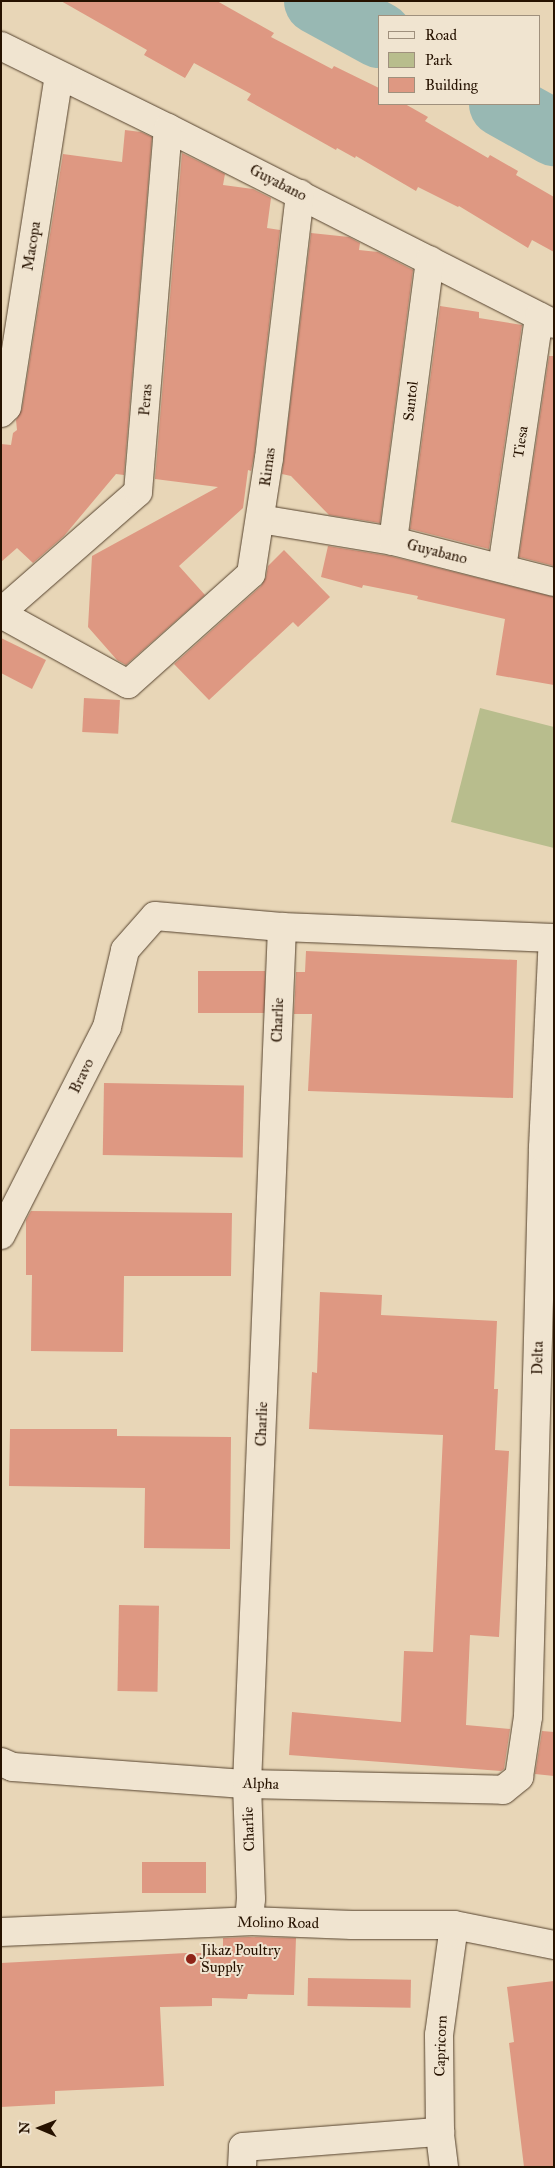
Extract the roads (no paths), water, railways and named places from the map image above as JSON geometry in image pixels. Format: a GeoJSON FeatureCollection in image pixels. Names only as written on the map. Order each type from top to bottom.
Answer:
{"type":"FeatureCollection","features":[{"type":"Feature","properties":{"kind":"street","name":"Guyabano"},"geometry":{"type":"LineString","coordinates":[[1,46],[300,194],[547,321]]}},
{"type":"Feature","properties":{"kind":"street","name":"Macopa"},"geometry":{"type":"LineString","coordinates":[[1,414],[7,407],[59,76]]}},
{"type":"Feature","properties":{"kind":"street","name":"Peras"},"geometry":{"type":"LineString","coordinates":[[1,613],[138,492],[168,128]]}},
{"type":"Feature","properties":{"kind":"street","name":"Rimas"},"geometry":{"type":"LineString","coordinates":[[1,613],[128,684],[251,574],[260,519],[300,194]]}},
{"type":"Feature","properties":{"kind":"street","name":"Santol"},"geometry":{"type":"LineString","coordinates":[[393,541],[430,260]]}},
{"type":"Feature","properties":{"kind":"street","name":"Tiesa"},"geometry":{"type":"LineString","coordinates":[[502,568],[547,321]]}},
{"type":"Feature","properties":{"kind":"street","name":"Guyabano"},"geometry":{"type":"LineString","coordinates":[[260,519],[393,541],[554,582]]}},
{"type":"Feature","properties":{"kind":"street","name":"Bravo"},"geometry":{"type":"LineString","coordinates":[[1,1235],[107,1027],[125,950],[155,916],[282,927]]}},
{"type":"Feature","properties":{"kind":"street"},"geometry":{"type":"LineString","coordinates":[[282,927],[553,938]]}},
{"type":"Feature","properties":{"kind":"street","name":"Charlie"},"geometry":{"type":"LineString","coordinates":[[249,1922],[251,1899],[248,1784],[282,927]]}},
{"type":"Feature","properties":{"kind":"street","name":"Delta"},"geometry":{"type":"LineString","coordinates":[[519,1777],[528,1717],[546,1352],[553,938]]}},
{"type":"Feature","properties":{"kind":"street","name":"Alpha"},"geometry":{"type":"LineString","coordinates":[[1,1762],[13,1767],[248,1784],[503,1790],[519,1777]]}},
{"type":"Feature","properties":{"kind":"street","name":"Molino Road"},"geometry":{"type":"LineString","coordinates":[[1,1932],[249,1922],[454,1925],[554,1945]]}},
{"type":"Feature","properties":{"kind":"street","name":"Capricorn"},"geometry":{"type":"LineString","coordinates":[[444,2167],[440,2132],[439,2035],[454,1925]]}},
{"type":"Feature","properties":{"kind":"street"},"geometry":{"type":"LineString","coordinates":[[242,2167],[243,2147],[440,2132]]}},
{"type":"Feature","properties":{"kind":"waterway"},"geometry":{"type":"LineString","coordinates":[[317,1],[378,34]]}},
{"type":"Feature","properties":{"kind":"waterway"},"geometry":{"type":"LineString","coordinates":[[504,105],[554,133]]}},
{"type":"Feature","properties":{"kind":"place","name":"Jikaz Poultry Supply"},"geometry":{"type":"Point","coordinates":[191,1959]}}]}
